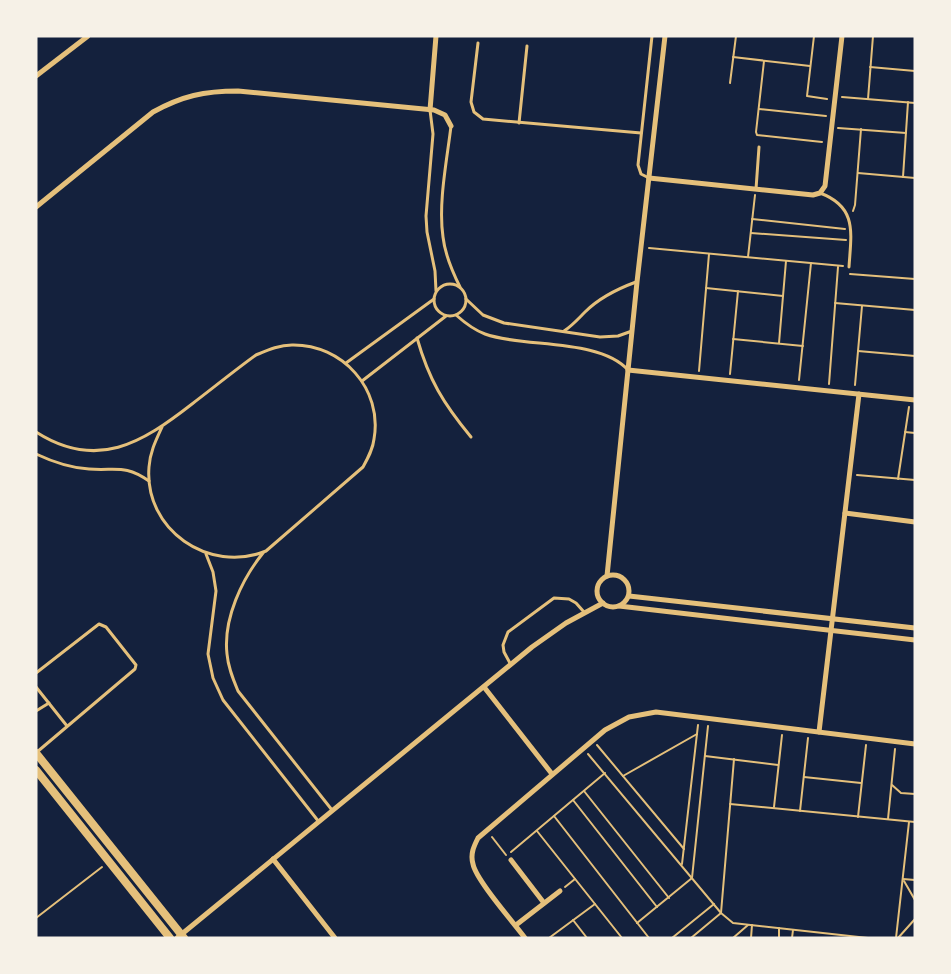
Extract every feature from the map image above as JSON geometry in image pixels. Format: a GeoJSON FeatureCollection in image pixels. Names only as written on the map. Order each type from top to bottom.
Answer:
{"type":"FeatureCollection","features":[{"type":"Feature","properties":{"kind":"street"},"geometry":{"type":"LineString","coordinates":[[36,76],[88,36]]}},
{"type":"Feature","properties":{"kind":"street"},"geometry":{"type":"LineString","coordinates":[[430,110],[436,36]]}},
{"type":"Feature","properties":{"kind":"street"},"geometry":{"type":"LineString","coordinates":[[607,576],[637,282],[665,36]]}},
{"type":"Feature","properties":{"kind":"street"},"geometry":{"type":"LineString","coordinates":[[649,178],[814,195],[820,193],[825,186],[842,36]]}},
{"type":"Feature","properties":{"kind":"street"},"geometry":{"type":"LineString","coordinates":[[36,207],[153,112],[194,94],[238,91],[430,110],[445,115],[451,126]]}},
{"type":"Feature","properties":{"kind":"street"},"geometry":{"type":"LineString","coordinates":[[628,370],[912,400]]}},
{"type":"Feature","properties":{"kind":"street"},"geometry":{"type":"LineString","coordinates":[[819,732],[845,513],[856,394]]}},
{"type":"Feature","properties":{"kind":"street"},"geometry":{"type":"LineString","coordinates":[[845,513],[915,522]]}},
{"type":"Feature","properties":{"kind":"street"},"geometry":{"type":"LineString","coordinates":[[618,606],[625,602],[629,596],[629,588],[623,578],[615,575],[607,576],[598,587],[598,597],[610,607],[618,606],[915,640]]}},
{"type":"Feature","properties":{"kind":"street"},"geometry":{"type":"LineString","coordinates":[[629,596],[915,628]]}},
{"type":"Feature","properties":{"kind":"street"},"geometry":{"type":"LineString","coordinates":[[36,753],[181,937],[548,634],[603,603]]}},
{"type":"Feature","properties":{"kind":"street"},"geometry":{"type":"LineString","coordinates":[[484,687],[552,774]]}},
{"type":"Feature","properties":{"kind":"street"},"geometry":{"type":"LineString","coordinates":[[525,938],[475,871],[472,863],[474,845],[478,838],[616,722],[643,713],[656,712],[915,744]]}},
{"type":"Feature","properties":{"kind":"street"},"geometry":{"type":"LineString","coordinates":[[36,770],[170,938]]}},
{"type":"Feature","properties":{"kind":"street"},"geometry":{"type":"LineString","coordinates":[[273,860],[335,938]]}},
{"type":"Feature","properties":{"kind":"street"},"geometry":{"type":"LineString","coordinates":[[511,860],[544,903]]}},
{"type":"Feature","properties":{"kind":"street"},"geometry":{"type":"LineString","coordinates":[[516,925],[560,891]]}},
{"type":"Feature","properties":{"kind":"lane"},"geometry":{"type":"LineString","coordinates":[[649,178],[641,174],[638,165],[652,36]]}},
{"type":"Feature","properties":{"kind":"lane"},"geometry":{"type":"LineString","coordinates":[[478,43],[471,102],[474,112],[483,119],[641,133]]}},
{"type":"Feature","properties":{"kind":"lane"},"geometry":{"type":"LineString","coordinates":[[519,123],[527,46]]}},
{"type":"Feature","properties":{"kind":"lane"},"geometry":{"type":"LineString","coordinates":[[430,110],[433,134],[426,216],[427,232],[435,272],[436,291],[434,299],[437,309],[446,316]]}},
{"type":"Feature","properties":{"kind":"lane"},"geometry":{"type":"LineString","coordinates":[[362,381],[446,316],[456,315],[465,307],[464,291],[452,272],[442,237],[441,220],[451,126]]}},
{"type":"Feature","properties":{"kind":"lane"},"geometry":{"type":"LineString","coordinates":[[756,189],[759,147]]}},
{"type":"Feature","properties":{"kind":"lane"},"geometry":{"type":"LineString","coordinates":[[820,193],[832,198],[842,206],[849,217],[851,229],[849,267]]}},
{"type":"Feature","properties":{"kind":"lane"},"geometry":{"type":"LineString","coordinates":[[564,332],[586,311],[614,290],[637,282]]}},
{"type":"Feature","properties":{"kind":"lane"},"geometry":{"type":"LineString","coordinates":[[436,291],[450,283],[460,287]]}},
{"type":"Feature","properties":{"kind":"lane"},"geometry":{"type":"LineString","coordinates":[[346,363],[434,299]]}},
{"type":"Feature","properties":{"kind":"lane"},"geometry":{"type":"LineString","coordinates":[[466,300],[474,308],[493,320],[564,332],[609,337],[626,334],[633,330]]}},
{"type":"Feature","properties":{"kind":"lane"},"geometry":{"type":"LineString","coordinates":[[456,315],[465,323],[486,334],[596,351],[614,359],[628,370]]}},
{"type":"Feature","properties":{"kind":"lane"},"geometry":{"type":"LineString","coordinates":[[418,338],[427,369],[442,399],[471,437]]}},
{"type":"Feature","properties":{"kind":"lane"},"geometry":{"type":"LineString","coordinates":[[36,432],[59,444],[74,448],[106,450],[137,442],[162,427],[256,355],[273,348],[292,345],[311,346],[330,352],[346,363],[362,381],[374,409],[375,424],[372,446],[363,467],[263,553],[241,589],[227,633],[226,653],[230,673],[238,691],[333,810]]}},
{"type":"Feature","properties":{"kind":"lane"},"geometry":{"type":"LineString","coordinates":[[162,427],[151,453],[149,482],[155,505],[167,526],[191,547],[206,553],[234,558],[263,553]]}},
{"type":"Feature","properties":{"kind":"lane"},"geometry":{"type":"LineString","coordinates":[[36,454],[53,462],[72,467],[90,470],[124,469],[138,473],[149,482]]}},
{"type":"Feature","properties":{"kind":"lane"},"geometry":{"type":"LineString","coordinates":[[206,553],[213,572],[216,591],[208,654],[213,678],[223,700],[319,822]]}},
{"type":"Feature","properties":{"kind":"lane"},"geometry":{"type":"LineString","coordinates":[[511,665],[504,652],[503,645],[508,632],[554,598],[569,599],[576,603],[584,612]]}},
{"type":"Feature","properties":{"kind":"lane"},"geometry":{"type":"LineString","coordinates":[[36,672],[99,624],[106,627],[135,662],[135,669],[36,753]]}},
{"type":"Feature","properties":{"kind":"lane"},"geometry":{"type":"LineString","coordinates":[[36,687],[67,726]]}},
{"type":"Feature","properties":{"kind":"lane"},"geometry":{"type":"LineString","coordinates":[[36,711],[49,702]]}},
{"type":"Feature","properties":{"kind":"path"},"geometry":{"type":"LineString","coordinates":[[730,83],[736,36]]}},
{"type":"Feature","properties":{"kind":"path"},"geometry":{"type":"LineString","coordinates":[[814,36],[807,96],[915,103]]}},
{"type":"Feature","properties":{"kind":"path"},"geometry":{"type":"LineString","coordinates":[[868,99],[873,36]]}},
{"type":"Feature","properties":{"kind":"path"},"geometry":{"type":"LineString","coordinates":[[733,57],[811,66]]}},
{"type":"Feature","properties":{"kind":"path"},"geometry":{"type":"LineString","coordinates":[[764,61],[757,135],[830,142]]}},
{"type":"Feature","properties":{"kind":"path"},"geometry":{"type":"LineString","coordinates":[[870,67],[915,71]]}},
{"type":"Feature","properties":{"kind":"path"},"geometry":{"type":"LineString","coordinates":[[903,177],[908,102]]}},
{"type":"Feature","properties":{"kind":"path"},"geometry":{"type":"LineString","coordinates":[[759,109],[833,117]]}},
{"type":"Feature","properties":{"kind":"path"},"geometry":{"type":"LineString","coordinates":[[832,127],[906,133]]}},
{"type":"Feature","properties":{"kind":"path"},"geometry":{"type":"LineString","coordinates":[[849,217],[854,209],[861,130]]}},
{"type":"Feature","properties":{"kind":"path"},"geometry":{"type":"LineString","coordinates":[[858,173],[915,178]]}},
{"type":"Feature","properties":{"kind":"path"},"geometry":{"type":"LineString","coordinates":[[748,257],[756,189]]}},
{"type":"Feature","properties":{"kind":"path"},"geometry":{"type":"LineString","coordinates":[[752,219],[851,229]]}},
{"type":"Feature","properties":{"kind":"path"},"geometry":{"type":"LineString","coordinates":[[751,232],[850,241]]}},
{"type":"Feature","properties":{"kind":"path"},"geometry":{"type":"LineString","coordinates":[[642,247],[849,267]]}},
{"type":"Feature","properties":{"kind":"path"},"geometry":{"type":"LineString","coordinates":[[698,378],[709,254]]}},
{"type":"Feature","properties":{"kind":"path"},"geometry":{"type":"LineString","coordinates":[[779,344],[786,261]]}},
{"type":"Feature","properties":{"kind":"path"},"geometry":{"type":"LineString","coordinates":[[798,388],[811,263]]}},
{"type":"Feature","properties":{"kind":"path"},"geometry":{"type":"LineString","coordinates":[[828,391],[838,266]]}},
{"type":"Feature","properties":{"kind":"path"},"geometry":{"type":"LineString","coordinates":[[847,273],[915,279]]}},
{"type":"Feature","properties":{"kind":"path"},"geometry":{"type":"LineString","coordinates":[[706,288],[783,296]]}},
{"type":"Feature","properties":{"kind":"path"},"geometry":{"type":"LineString","coordinates":[[729,381],[738,291]]}},
{"type":"Feature","properties":{"kind":"path"},"geometry":{"type":"LineString","coordinates":[[835,303],[915,310]]}},
{"type":"Feature","properties":{"kind":"path"},"geometry":{"type":"LineString","coordinates":[[856,394],[862,306]]}},
{"type":"Feature","properties":{"kind":"path"},"geometry":{"type":"LineString","coordinates":[[733,339],[803,346]]}},
{"type":"Feature","properties":{"kind":"path"},"geometry":{"type":"LineString","coordinates":[[858,351],[915,356]]}},
{"type":"Feature","properties":{"kind":"path"},"geometry":{"type":"LineString","coordinates":[[898,479],[912,400]]}},
{"type":"Feature","properties":{"kind":"path"},"geometry":{"type":"LineString","coordinates":[[905,432],[915,433]]}},
{"type":"Feature","properties":{"kind":"path"},"geometry":{"type":"LineString","coordinates":[[849,474],[915,480]]}},
{"type":"Feature","properties":{"kind":"path"},"geometry":{"type":"LineString","coordinates":[[682,866],[699,717]]}},
{"type":"Feature","properties":{"kind":"path"},"geometry":{"type":"LineString","coordinates":[[637,923],[692,878],[709,719]]}},
{"type":"Feature","properties":{"kind":"path"},"geometry":{"type":"LineString","coordinates":[[774,808],[782,728]]}},
{"type":"Feature","properties":{"kind":"path"},"geometry":{"type":"LineString","coordinates":[[800,811],[809,731]]}},
{"type":"Feature","properties":{"kind":"path"},"geometry":{"type":"LineString","coordinates":[[623,776],[697,734]]}},
{"type":"Feature","properties":{"kind":"path"},"geometry":{"type":"LineString","coordinates":[[858,817],[866,738]]}},
{"type":"Feature","properties":{"kind":"path"},"geometry":{"type":"LineString","coordinates":[[593,740],[684,849]]}},
{"type":"Feature","properties":{"kind":"path"},"geometry":{"type":"LineString","coordinates":[[888,820],[896,742]]}},
{"type":"Feature","properties":{"kind":"path"},"geometry":{"type":"LineString","coordinates":[[584,748],[714,904],[733,923],[868,938]]}},
{"type":"Feature","properties":{"kind":"path"},"geometry":{"type":"LineString","coordinates":[[705,756],[778,766]]}},
{"type":"Feature","properties":{"kind":"path"},"geometry":{"type":"LineString","coordinates":[[691,938],[721,912],[734,759]]}},
{"type":"Feature","properties":{"kind":"path"},"geometry":{"type":"LineString","coordinates":[[487,831],[507,856],[604,773]]}},
{"type":"Feature","properties":{"kind":"path"},"geometry":{"type":"LineString","coordinates":[[804,777],[861,783]]}},
{"type":"Feature","properties":{"kind":"path"},"geometry":{"type":"LineString","coordinates":[[892,786],[901,793],[915,794]]}},
{"type":"Feature","properties":{"kind":"path"},"geometry":{"type":"LineString","coordinates":[[584,791],[668,898]]}},
{"type":"Feature","properties":{"kind":"path"},"geometry":{"type":"LineString","coordinates":[[573,800],[657,908]]}},
{"type":"Feature","properties":{"kind":"path"},"geometry":{"type":"LineString","coordinates":[[730,804],[915,822]]}},
{"type":"Feature","properties":{"kind":"path"},"geometry":{"type":"LineString","coordinates":[[554,816],[649,938]]}},
{"type":"Feature","properties":{"kind":"path"},"geometry":{"type":"LineString","coordinates":[[897,938],[909,822]]}},
{"type":"Feature","properties":{"kind":"path"},"geometry":{"type":"LineString","coordinates":[[537,831],[622,938]]}},
{"type":"Feature","properties":{"kind":"path"},"geometry":{"type":"LineString","coordinates":[[36,918],[109,862]]}},
{"type":"Feature","properties":{"kind":"path"},"geometry":{"type":"LineString","coordinates":[[560,891],[575,879]]}},
{"type":"Feature","properties":{"kind":"path"},"geometry":{"type":"LineString","coordinates":[[903,879],[915,880]]}},
{"type":"Feature","properties":{"kind":"path"},"geometry":{"type":"LineString","coordinates":[[903,879],[915,900]]}},
{"type":"Feature","properties":{"kind":"path"},"geometry":{"type":"LineString","coordinates":[[550,938],[595,904]]}},
{"type":"Feature","properties":{"kind":"path"},"geometry":{"type":"LineString","coordinates":[[672,938],[714,904]]}},
{"type":"Feature","properties":{"kind":"path"},"geometry":{"type":"LineString","coordinates":[[897,938],[915,919]]}},
{"type":"Feature","properties":{"kind":"path"},"geometry":{"type":"LineString","coordinates":[[573,920],[586,937],[582,938]]}},
{"type":"Feature","properties":{"kind":"path"},"geometry":{"type":"LineString","coordinates":[[733,938],[748,925]]}},
{"type":"Feature","properties":{"kind":"path"},"geometry":{"type":"LineString","coordinates":[[751,938],[752,925]]}},
{"type":"Feature","properties":{"kind":"path"},"geometry":{"type":"LineString","coordinates":[[779,928],[779,938]]}},
{"type":"Feature","properties":{"kind":"path"},"geometry":{"type":"LineString","coordinates":[[792,938],[793,930]]}}]}
